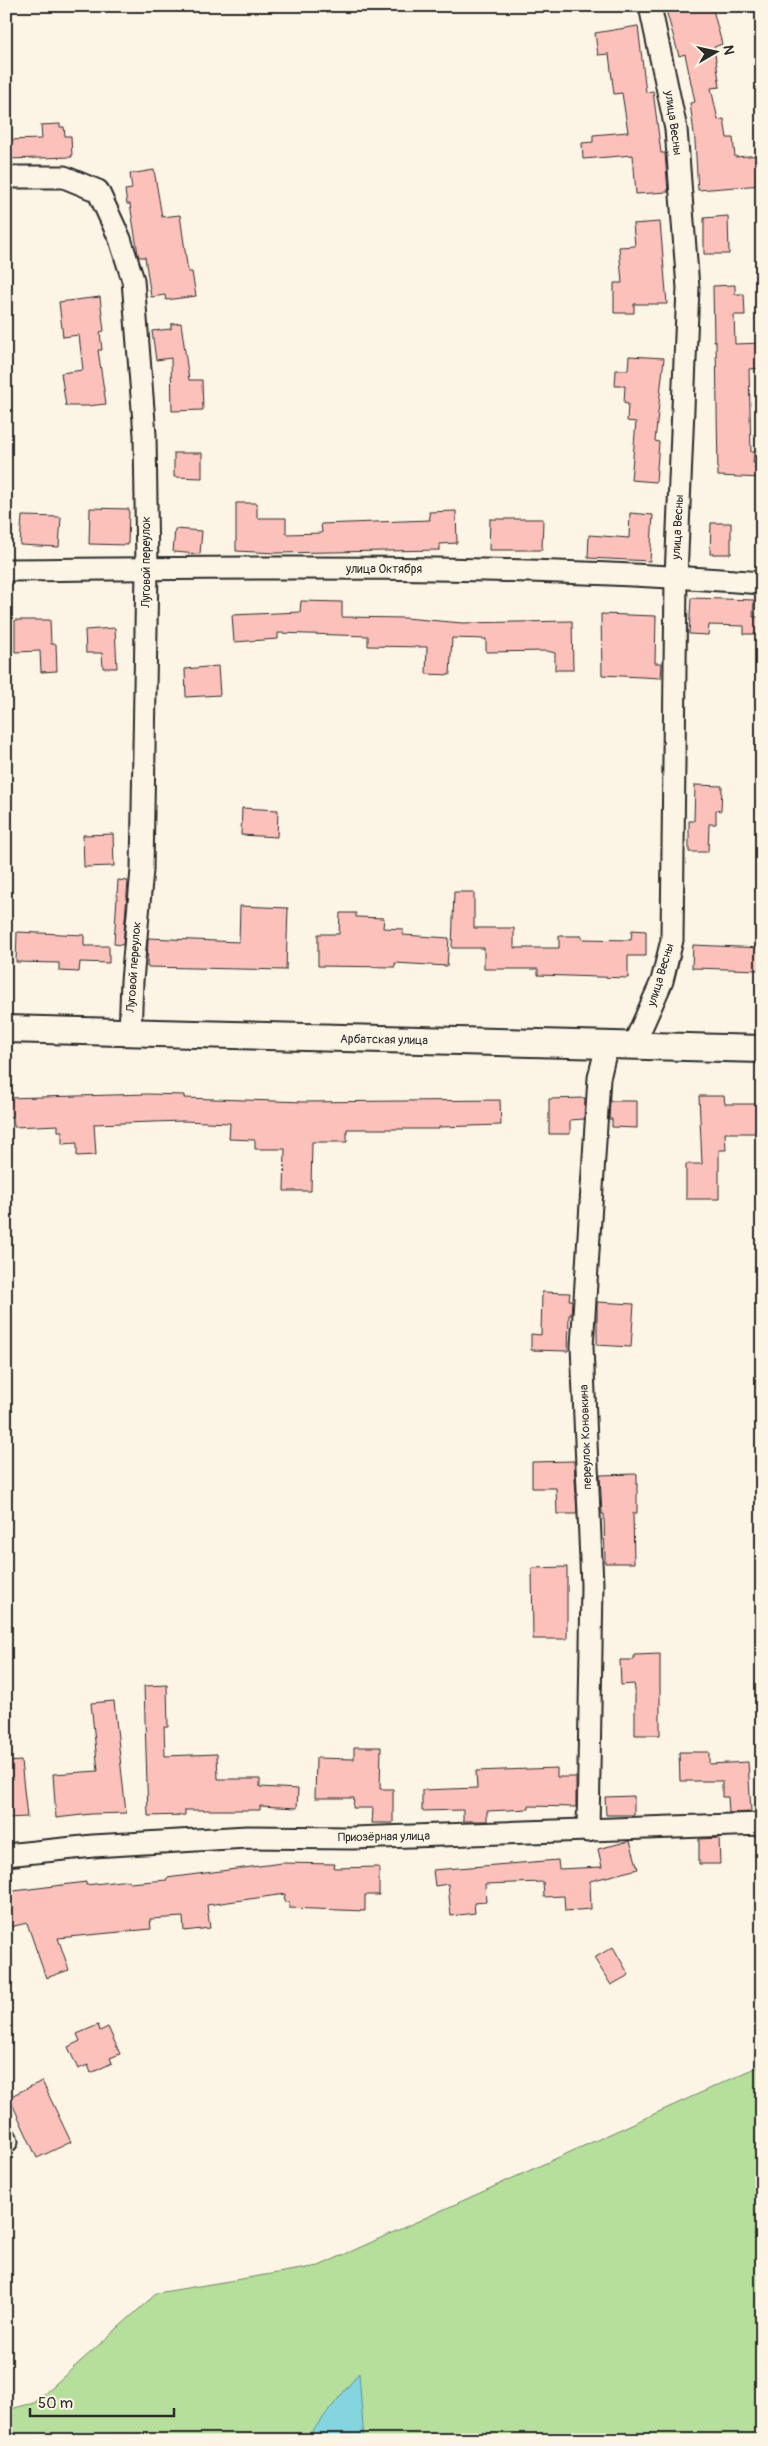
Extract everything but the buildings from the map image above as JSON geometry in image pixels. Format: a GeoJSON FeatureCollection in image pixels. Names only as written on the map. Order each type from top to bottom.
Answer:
{"type":"FeatureCollection","features":[{"type":"Feature","properties":{"kind":"main road","name":"Арбатская улица"},"geometry":{"type":"LineString","coordinates":[[6,1029],[130,1034],[607,1045],[634,1044],[762,1049]]}},
{"type":"Feature","properties":{"kind":"street","name":"улица Весны"},"geometry":{"type":"LineString","coordinates":[[634,1044],[662,981],[672,940],[676,577],[688,288],[676,128],[650,6]]}},
{"type":"Feature","properties":{"kind":"street","name":"Луговой переулок"},"geometry":{"type":"LineString","coordinates":[[6,177],[64,178],[98,191],[120,239],[133,280],[145,435],[147,568],[142,870],[132,981],[130,1034]]}},
{"type":"Feature","properties":{"kind":"street","name":"улица Октября"},"geometry":{"type":"LineString","coordinates":[[6,570],[147,568],[406,569],[676,577],[762,583]]}},
{"type":"Feature","properties":{"kind":"street","name":"переулок Коновкина"},"geometry":{"type":"LineString","coordinates":[[588,1831],[592,1585],[582,1346],[599,1078],[607,1045]]}},
{"type":"Feature","properties":{"kind":"street","name":"Приозёрная улица"},"geometry":{"type":"LineString","coordinates":[[6,1855],[93,1846],[247,1837],[352,1838],[762,1824]]}},
{"type":"Feature","properties":{"kind":"green space"},"geometry":{"type":"Polygon","coordinates":[[[762,2065],[762,2440],[6,2440],[6,2410],[34,2403],[157,2293],[319,2266],[762,2065]]]}},
{"type":"Feature","properties":{"kind":"water"},"geometry":{"type":"Polygon","coordinates":[[[359,2373],[364,2440],[305,2440],[359,2373]]]}}]}
